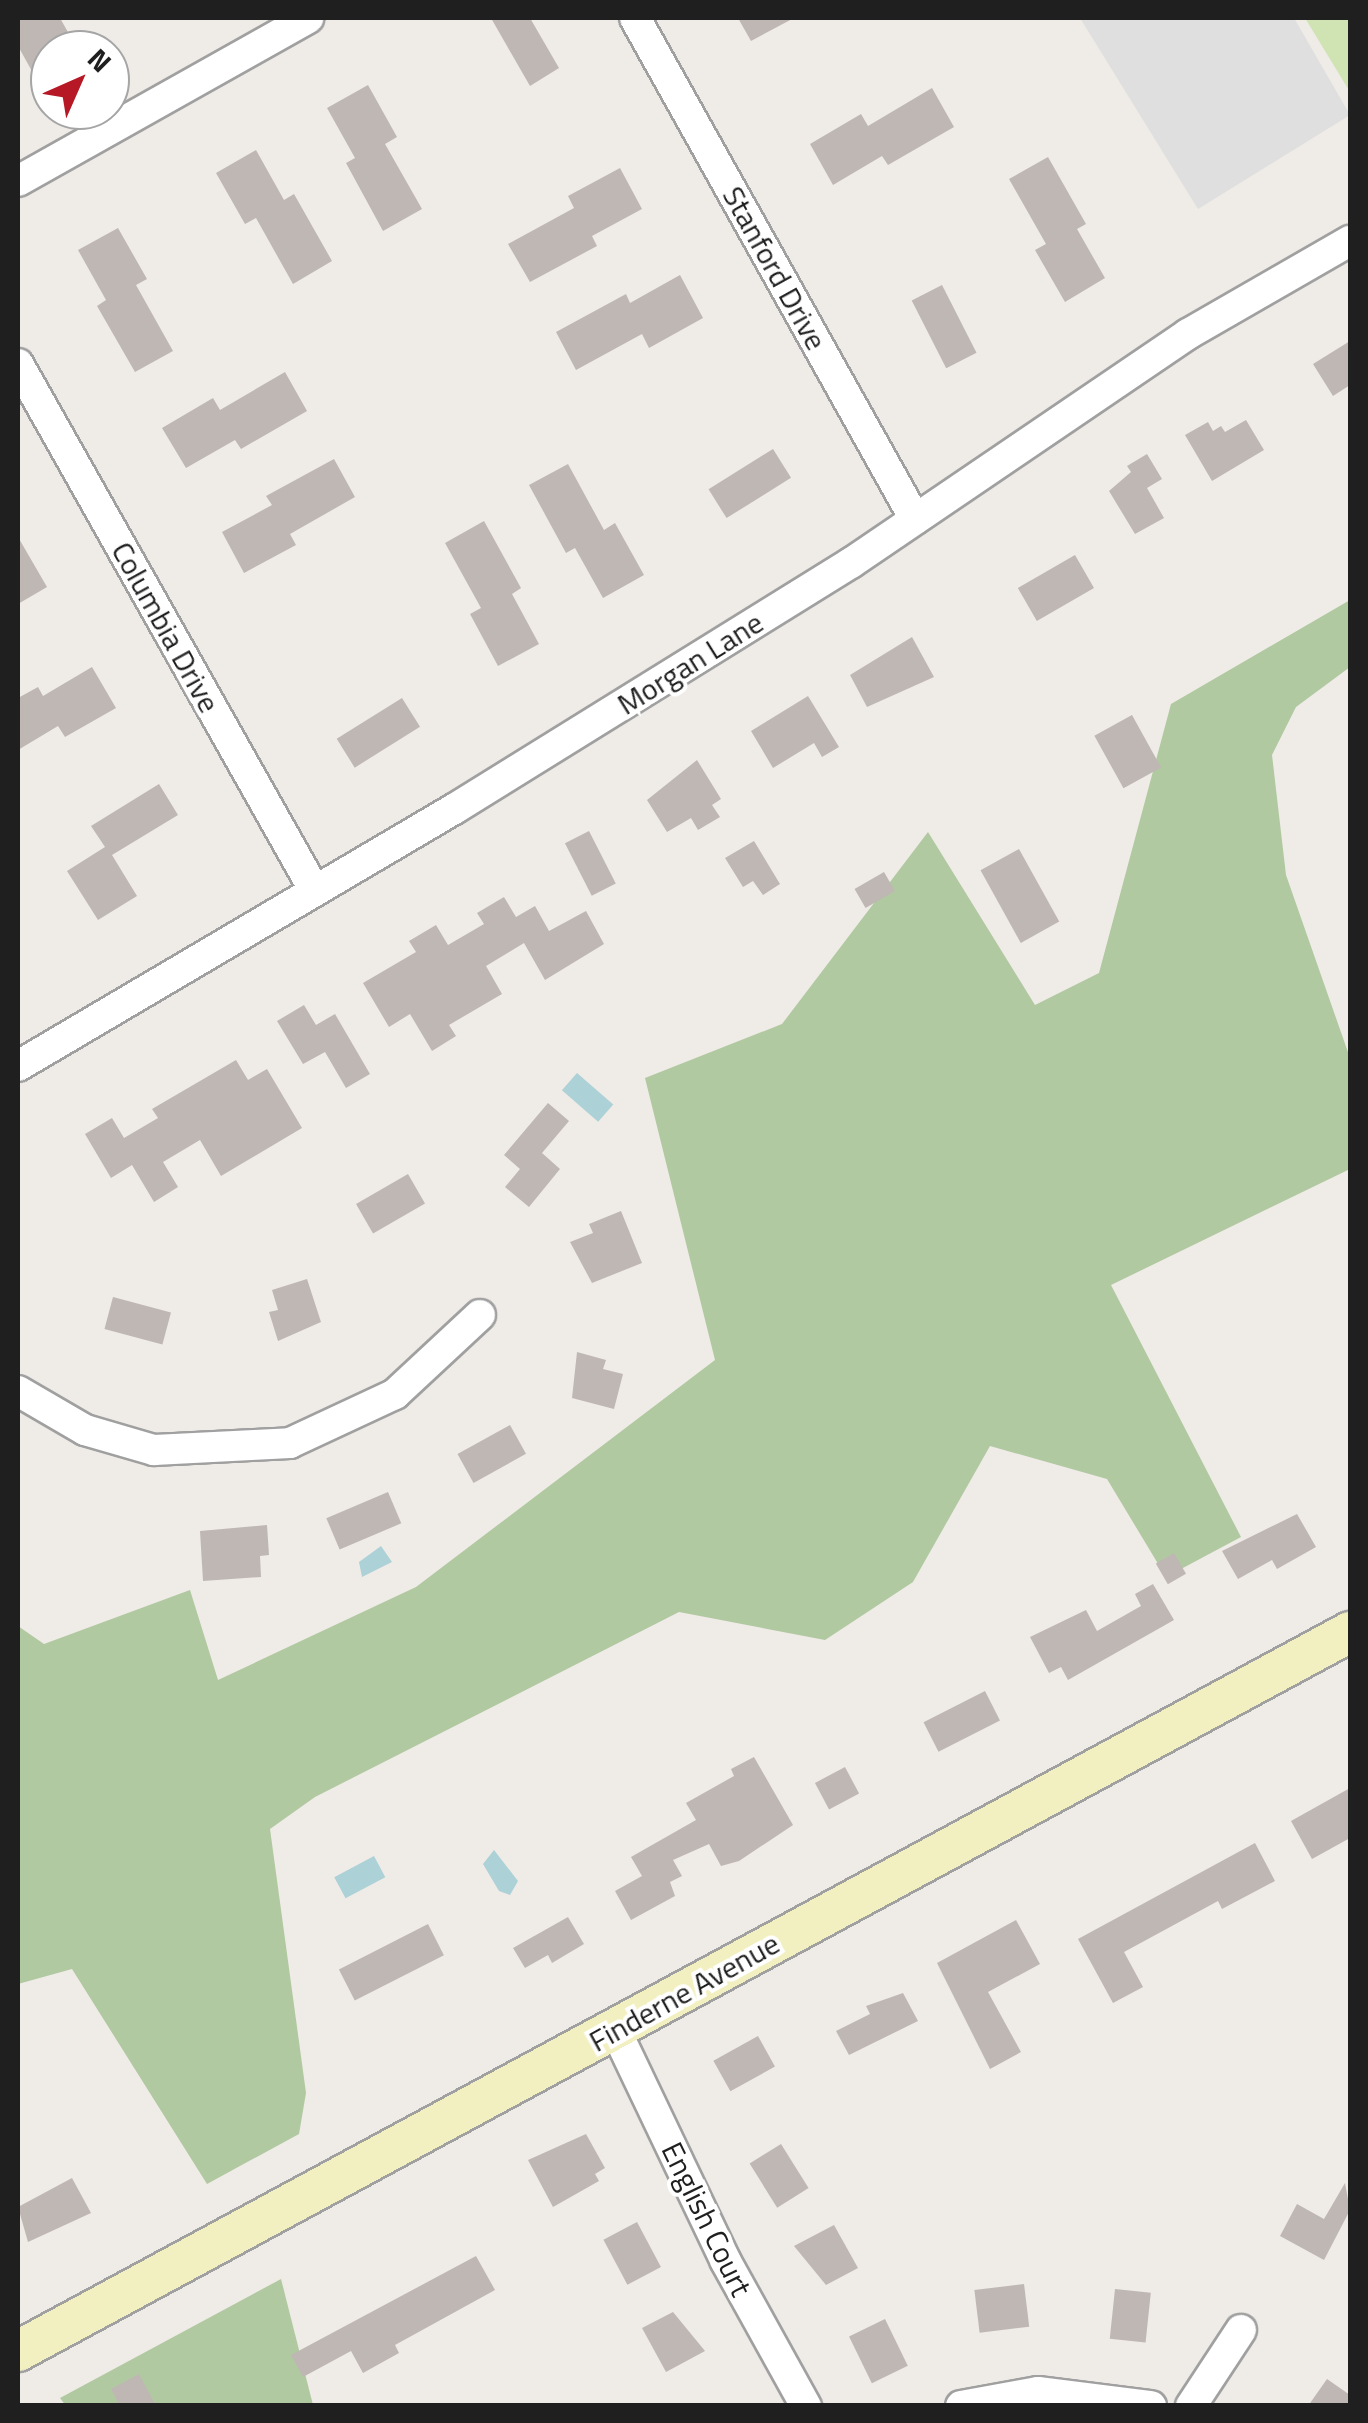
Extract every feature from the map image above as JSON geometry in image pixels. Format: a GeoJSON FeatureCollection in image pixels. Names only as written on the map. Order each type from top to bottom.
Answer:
{"type":"FeatureCollection","features":[{"type":"Feature","properties":{"kind":"main road","name":"Finderne Avenue"},"geometry":{"type":"LineString","coordinates":[[18,2351],[1350,1632]]}},
{"type":"Feature","properties":{"kind":"street"},"geometry":{"type":"LineString","coordinates":[[18,181],[308,18]]}},
{"type":"Feature","properties":{"kind":"street","name":"Stanford Drive"},"geometry":{"type":"LineString","coordinates":[[634,18],[915,519]]}},
{"type":"Feature","properties":{"kind":"street","name":"Morgan Lane"},"geometry":{"type":"LineString","coordinates":[[18,1066],[315,891],[915,519],[1141,364],[1350,240]]}},
{"type":"Feature","properties":{"kind":"street","name":"Columbia Drive"},"geometry":{"type":"LineString","coordinates":[[18,364],[315,891]]}},
{"type":"Feature","properties":{"kind":"street"},"geometry":{"type":"LineString","coordinates":[[18,1391],[85,1430],[154,1450],[290,1443],[327,1431],[395,1394],[480,1315]]}},
{"type":"Feature","properties":{"kind":"street","name":"English Court"},"geometry":{"type":"LineString","coordinates":[[615,2029],[725,2260],[806,2406]]}},
{"type":"Feature","properties":{"kind":"street"},"geometry":{"type":"LineString","coordinates":[[1191,2406],[1241,2330]]}},
{"type":"Feature","properties":{"kind":"street"},"geometry":{"type":"LineString","coordinates":[[961,2406],[1038,2392],[1151,2406]]}},
{"type":"Feature","properties":{"kind":"green space"},"geometry":{"type":"Polygon","coordinates":[[[1305,18],[1350,18],[1350,92],[1305,18]]]}},
{"type":"Feature","properties":{"kind":"green space"},"geometry":{"type":"Polygon","coordinates":[[[1350,600],[1350,667],[1296,707],[1272,755],[1286,875],[1350,1058],[1350,1169],[1111,1285],[1241,1537],[1166,1577],[1107,1479],[990,1446],[913,1582],[825,1640],[679,1612],[315,1797],[270,1829],[306,2093],[299,2134],[207,2184],[72,1969],[18,1984],[18,1626],[44,1644],[190,1590],[218,1680],[416,1587],[715,1360],[645,1078],[782,1024],[928,832],[1035,1005],[1099,973],[1171,704],[1350,600]]]}},
{"type":"Feature","properties":{"kind":"green space"},"geometry":{"type":"Polygon","coordinates":[[[281,2279],[313,2405],[66,2406],[60,2398],[281,2279]]]}},
{"type":"Feature","properties":{"kind":"shaded area"},"geometry":{"type":"Polygon","coordinates":[[[1080,18],[1294,18],[1350,115],[1198,209],[1080,18]]]}},
{"type":"Feature","properties":{"kind":"water"},"geometry":{"type":"Polygon","coordinates":[[[577,1073],[613,1104],[598,1122],[562,1090],[577,1073]]]}},
{"type":"Feature","properties":{"kind":"water"},"geometry":{"type":"Polygon","coordinates":[[[381,1546],[392,1562],[362,1577],[359,1562],[381,1546]]]}},
{"type":"Feature","properties":{"kind":"water"},"geometry":{"type":"Polygon","coordinates":[[[494,1850],[518,1881],[510,1895],[499,1891],[483,1864],[494,1850]]]}},
{"type":"Feature","properties":{"kind":"water"},"geometry":{"type":"Polygon","coordinates":[[[374,1856],[385,1877],[346,1898],[334,1877],[374,1856]]]}},
{"type":"Feature","properties":{"kind":"building"},"geometry":{"type":"Polygon","coordinates":[[[18,18],[60,18],[67,30],[30,30],[30,68],[18,46],[18,18]]]}},
{"type":"Feature","properties":{"kind":"building"},"geometry":{"type":"Polygon","coordinates":[[[491,18],[530,18],[559,68],[530,86],[491,18]]]}},
{"type":"Feature","properties":{"kind":"building"},"geometry":{"type":"Polygon","coordinates":[[[738,18],[794,18],[751,41],[738,18]]]}},
{"type":"Feature","properties":{"kind":"building"},"geometry":{"type":"Polygon","coordinates":[[[368,85],[397,137],[385,144],[422,209],[383,231],[346,163],[355,158],[327,108],[368,85]]]}},
{"type":"Feature","properties":{"kind":"building"},"geometry":{"type":"Polygon","coordinates":[[[932,88],[954,127],[888,165],[882,156],[833,185],[810,144],[861,114],[868,126],[932,88]]]}},
{"type":"Feature","properties":{"kind":"building"},"geometry":{"type":"Polygon","coordinates":[[[256,150],[284,200],[294,194],[332,261],[293,284],[256,218],[245,224],[216,173],[256,150]]]}},
{"type":"Feature","properties":{"kind":"building"},"geometry":{"type":"Polygon","coordinates":[[[1048,157],[1086,224],[1077,229],[1105,278],[1065,302],[1035,250],[1046,244],[1009,179],[1048,157]]]}},
{"type":"Feature","properties":{"kind":"building"},"geometry":{"type":"Polygon","coordinates":[[[620,168],[642,209],[592,236],[597,246],[530,282],[508,244],[574,208],[568,196],[620,168]]]}},
{"type":"Feature","properties":{"kind":"building"},"geometry":{"type":"Polygon","coordinates":[[[118,228],[147,279],[136,285],[173,351],[135,372],[97,306],[106,300],[78,250],[118,228]]]}},
{"type":"Feature","properties":{"kind":"building"},"geometry":{"type":"Polygon","coordinates":[[[680,275],[703,318],[649,348],[642,334],[576,370],[556,332],[626,294],[630,303],[680,275]]]}},
{"type":"Feature","properties":{"kind":"building"},"geometry":{"type":"Polygon","coordinates":[[[942,285],[977,353],[946,368],[912,300],[942,285]]]}},
{"type":"Feature","properties":{"kind":"building"},"geometry":{"type":"Polygon","coordinates":[[[1350,341],[1350,385],[1333,396],[1313,364],[1350,341]]]}},
{"type":"Feature","properties":{"kind":"building"},"geometry":{"type":"Polygon","coordinates":[[[285,372],[307,411],[241,449],[235,440],[186,468],[162,428],[213,398],[220,410],[285,372]]]}},
{"type":"Feature","properties":{"kind":"building"},"geometry":{"type":"Polygon","coordinates":[[[1246,420],[1264,450],[1212,481],[1185,435],[1208,422],[1213,431],[1221,426],[1225,432],[1246,420]]]}},
{"type":"Feature","properties":{"kind":"building"},"geometry":{"type":"Polygon","coordinates":[[[773,449],[791,478],[727,518],[709,489],[773,449]]]}},
{"type":"Feature","properties":{"kind":"building"},"geometry":{"type":"Polygon","coordinates":[[[1147,454],[1162,479],[1147,488],[1164,518],[1135,534],[1109,491],[1131,472],[1127,466],[1147,454]]]}},
{"type":"Feature","properties":{"kind":"building"},"geometry":{"type":"Polygon","coordinates":[[[334,459],[355,497],[290,534],[296,545],[244,573],[222,532],[272,505],[266,496],[334,459]]]}},
{"type":"Feature","properties":{"kind":"building"},"geometry":{"type":"Polygon","coordinates":[[[568,464],[604,530],[615,523],[644,575],[603,598],[575,548],[566,553],[529,485],[568,464]]]}},
{"type":"Feature","properties":{"kind":"building"},"geometry":{"type":"Polygon","coordinates":[[[484,521],[521,588],[512,594],[539,644],[498,666],[470,614],[481,608],[445,543],[484,521]]]}},
{"type":"Feature","properties":{"kind":"building"},"geometry":{"type":"Polygon","coordinates":[[[18,537],[47,587],[18,604],[18,537]]]}},
{"type":"Feature","properties":{"kind":"building"},"geometry":{"type":"Polygon","coordinates":[[[1075,555],[1094,588],[1037,621],[1018,588],[1075,555]]]}},
{"type":"Feature","properties":{"kind":"building"},"geometry":{"type":"Polygon","coordinates":[[[912,637],[934,677],[867,707],[850,675],[912,637]]]}},
{"type":"Feature","properties":{"kind":"building"},"geometry":{"type":"Polygon","coordinates":[[[92,667],[116,708],[65,737],[58,726],[18,750],[18,698],[38,687],[43,696],[92,667]]]}},
{"type":"Feature","properties":{"kind":"building"},"geometry":{"type":"Polygon","coordinates":[[[808,696],[839,747],[822,757],[814,743],[773,768],[751,731],[808,696]]]}},
{"type":"Feature","properties":{"kind":"building"},"geometry":{"type":"Polygon","coordinates":[[[402,698],[420,727],[355,768],[337,739],[402,698]]]}},
{"type":"Feature","properties":{"kind":"building"},"geometry":{"type":"Polygon","coordinates":[[[1132,715],[1161,767],[1123,788],[1094,736],[1132,715]]]}},
{"type":"Feature","properties":{"kind":"building"},"geometry":{"type":"Polygon","coordinates":[[[697,760],[721,799],[712,805],[720,817],[698,830],[691,818],[667,832],[647,800],[697,760]]]}},
{"type":"Feature","properties":{"kind":"building"},"geometry":{"type":"Polygon","coordinates":[[[159,784],[178,815],[112,855],[137,896],[98,920],[67,871],[105,847],[91,826],[159,784]]]}},
{"type":"Feature","properties":{"kind":"building"},"geometry":{"type":"Polygon","coordinates":[[[589,831],[616,884],[592,896],[565,843],[589,831]]]}},
{"type":"Feature","properties":{"kind":"building"},"geometry":{"type":"Polygon","coordinates":[[[754,841],[780,884],[763,895],[753,881],[743,887],[725,858],[754,841]]]}},
{"type":"Feature","properties":{"kind":"building"},"geometry":{"type":"Polygon","coordinates":[[[1019,849],[1059,922],[1021,943],[981,870],[1019,849]]]}},
{"type":"Feature","properties":{"kind":"building"},"geometry":{"type":"Polygon","coordinates":[[[884,872],[895,891],[866,908],[855,889],[884,872]]]}},
{"type":"Feature","properties":{"kind":"building"},"geometry":{"type":"Polygon","coordinates":[[[504,897],[516,917],[535,906],[549,931],[586,911],[604,944],[545,980],[524,943],[486,966],[502,994],[449,1025],[456,1036],[432,1051],[410,1014],[389,1027],[363,983],[416,952],[409,941],[436,925],[448,945],[484,924],[477,913],[504,897]]]}},
{"type":"Feature","properties":{"kind":"building"},"geometry":{"type":"Polygon","coordinates":[[[304,1005],[316,1025],[335,1014],[370,1074],[346,1088],[325,1052],[303,1064],[277,1021],[304,1005]]]}},
{"type":"Feature","properties":{"kind":"building"},"geometry":{"type":"Polygon","coordinates":[[[236,1060],[248,1080],[267,1069],[302,1128],[221,1176],[200,1140],[163,1162],[178,1187],[154,1202],[132,1165],[111,1178],[85,1134],[112,1118],[124,1138],[158,1118],[152,1109],[236,1060]]]}},
{"type":"Feature","properties":{"kind":"building"},"geometry":{"type":"Polygon","coordinates":[[[548,1103],[569,1121],[542,1153],[560,1169],[529,1207],[505,1187],[520,1169],[504,1155],[548,1103]]]}},
{"type":"Feature","properties":{"kind":"building"},"geometry":{"type":"Polygon","coordinates":[[[408,1174],[425,1203],[373,1233],[356,1204],[408,1174]]]}},
{"type":"Feature","properties":{"kind":"building"},"geometry":{"type":"Polygon","coordinates":[[[621,1211],[642,1263],[592,1283],[570,1242],[593,1233],[589,1224],[621,1211]]]}},
{"type":"Feature","properties":{"kind":"building"},"geometry":{"type":"Polygon","coordinates":[[[307,1279],[321,1322],[278,1341],[269,1312],[278,1310],[272,1290],[307,1279]]]}},
{"type":"Feature","properties":{"kind":"building"},"geometry":{"type":"Polygon","coordinates":[[[113,1297],[171,1313],[162,1344],[104,1329],[113,1297]]]}},
{"type":"Feature","properties":{"kind":"building"},"geometry":{"type":"Polygon","coordinates":[[[577,1352],[606,1360],[603,1369],[623,1374],[614,1409],[572,1398],[577,1352]]]}},
{"type":"Feature","properties":{"kind":"building"},"geometry":{"type":"Polygon","coordinates":[[[510,1425],[526,1454],[474,1483],[458,1454],[510,1425]]]}},
{"type":"Feature","properties":{"kind":"building"},"geometry":{"type":"Polygon","coordinates":[[[388,1492],[401,1523],[340,1549],[326,1518],[388,1492]]]}},
{"type":"Feature","properties":{"kind":"building"},"geometry":{"type":"Polygon","coordinates":[[[1297,1514],[1316,1547],[1277,1569],[1272,1560],[1238,1579],[1222,1551],[1297,1514]]]}},
{"type":"Feature","properties":{"kind":"building"},"geometry":{"type":"Polygon","coordinates":[[[267,1525],[269,1555],[260,1556],[261,1577],[203,1581],[200,1531],[267,1525]]]}},
{"type":"Feature","properties":{"kind":"building"},"geometry":{"type":"Polygon","coordinates":[[[1174,1553],[1186,1574],[1168,1584],[1156,1564],[1174,1553]]]}},
{"type":"Feature","properties":{"kind":"building"},"geometry":{"type":"Polygon","coordinates":[[[1153,1584],[1174,1620],[1068,1680],[1061,1667],[1049,1673],[1030,1637],[1086,1610],[1097,1631],[1141,1606],[1135,1594],[1153,1584]]]}},
{"type":"Feature","properties":{"kind":"building"},"geometry":{"type":"Polygon","coordinates":[[[985,1691],[1000,1720],[939,1752],[924,1722],[985,1691]]]}},
{"type":"Feature","properties":{"kind":"building"},"geometry":{"type":"Polygon","coordinates":[[[754,1757],[793,1825],[739,1861],[721,1866],[709,1844],[673,1860],[682,1876],[670,1882],[675,1896],[631,1920],[615,1891],[642,1876],[631,1857],[696,1820],[686,1803],[734,1776],[731,1769],[754,1757]]]}},
{"type":"Feature","properties":{"kind":"building"},"geometry":{"type":"Polygon","coordinates":[[[845,1767],[859,1793],[829,1809],[815,1783],[845,1767]]]}},
{"type":"Feature","properties":{"kind":"building"},"geometry":{"type":"Polygon","coordinates":[[[1350,1788],[1350,1838],[1312,1859],[1291,1821],[1350,1788]]]}},
{"type":"Feature","properties":{"kind":"building"},"geometry":{"type":"Polygon","coordinates":[[[1255,1843],[1275,1881],[1222,1909],[1218,1901],[1124,1952],[1143,1987],[1113,2003],[1078,1939],[1255,1843]]]}},
{"type":"Feature","properties":{"kind":"building"},"geometry":{"type":"Polygon","coordinates":[[[568,1917],[584,1944],[552,1963],[548,1955],[525,1968],[513,1948],[568,1917]]]}},
{"type":"Feature","properties":{"kind":"building"},"geometry":{"type":"Polygon","coordinates":[[[1016,1920],[1040,1964],[988,1992],[1021,2052],[990,2069],[937,1963],[1016,1920]]]}},
{"type":"Feature","properties":{"kind":"building"},"geometry":{"type":"Polygon","coordinates":[[[428,1924],[444,1955],[355,2001],[339,1969],[428,1924]]]}},
{"type":"Feature","properties":{"kind":"building"},"geometry":{"type":"Polygon","coordinates":[[[903,1993],[918,2021],[849,2055],[836,2031],[870,2014],[866,2006],[903,1993]]]}},
{"type":"Feature","properties":{"kind":"building"},"geometry":{"type":"Polygon","coordinates":[[[758,2036],[775,2067],[730,2091],[713,2061],[758,2036]]]}},
{"type":"Feature","properties":{"kind":"building"},"geometry":{"type":"Polygon","coordinates":[[[586,2134],[605,2168],[595,2174],[599,2181],[553,2207],[528,2160],[586,2134]]]}},
{"type":"Feature","properties":{"kind":"building"},"geometry":{"type":"Polygon","coordinates":[[[781,2144],[809,2188],[777,2208],[750,2164],[781,2144]]]}},
{"type":"Feature","properties":{"kind":"building"},"geometry":{"type":"Polygon","coordinates":[[[72,2178],[91,2213],[28,2242],[18,2207],[72,2178]]]}},
{"type":"Feature","properties":{"kind":"building"},"geometry":{"type":"Polygon","coordinates":[[[1345,2183],[1350,2210],[1324,2260],[1280,2236],[1297,2204],[1324,2219],[1345,2183]]]}},
{"type":"Feature","properties":{"kind":"building"},"geometry":{"type":"Polygon","coordinates":[[[637,2222],[661,2267],[627,2285],[603,2240],[637,2222]]]}},
{"type":"Feature","properties":{"kind":"building"},"geometry":{"type":"Polygon","coordinates":[[[834,2225],[858,2268],[826,2285],[794,2246],[834,2225]]]}},
{"type":"Feature","properties":{"kind":"building"},"geometry":{"type":"Polygon","coordinates":[[[476,2256],[495,2290],[395,2345],[399,2353],[363,2373],[351,2351],[303,2377],[291,2355],[476,2256]]]}},
{"type":"Feature","properties":{"kind":"building"},"geometry":{"type":"Polygon","coordinates":[[[1024,2284],[1029,2327],[980,2333],[974,2290],[1024,2284]]]}},
{"type":"Feature","properties":{"kind":"building"},"geometry":{"type":"Polygon","coordinates":[[[1115,2289],[1151,2293],[1146,2342],[1110,2339],[1115,2289]]]}},
{"type":"Feature","properties":{"kind":"building"},"geometry":{"type":"Polygon","coordinates":[[[673,2312],[705,2351],[666,2372],[642,2328],[673,2312]]]}},
{"type":"Feature","properties":{"kind":"building"},"geometry":{"type":"Polygon","coordinates":[[[885,2319],[908,2366],[872,2383],[849,2337],[885,2319]]]}},
{"type":"Feature","properties":{"kind":"building"},"geometry":{"type":"Polygon","coordinates":[[[139,2374],[156,2406],[120,2406],[111,2389],[139,2374]]]}},
{"type":"Feature","properties":{"kind":"building"},"geometry":{"type":"Polygon","coordinates":[[[1327,2379],[1350,2395],[1350,2406],[1308,2406],[1327,2379]]]}}]}
